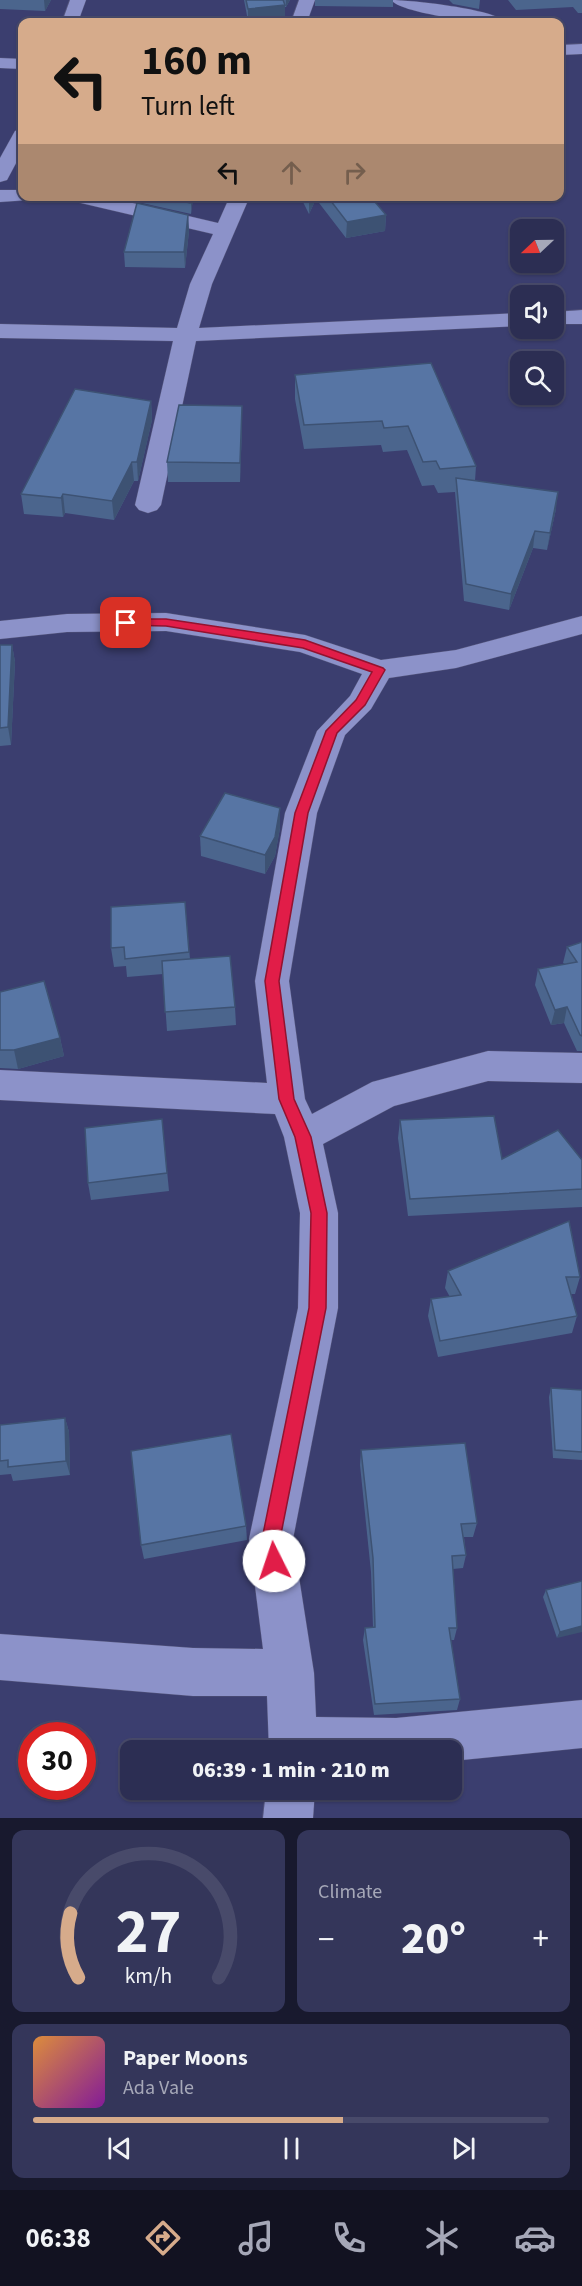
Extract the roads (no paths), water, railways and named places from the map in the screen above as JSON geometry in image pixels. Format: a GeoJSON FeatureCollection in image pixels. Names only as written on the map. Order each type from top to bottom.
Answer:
{"type":"FeatureCollection","features":[{"type":"Feature","properties":{"kind":"street"},"geometry":{"type":"LineString","coordinates":[[71,18],[78,0]]}},
{"type":"Feature","properties":{"kind":"street"},"geometry":{"type":"LineString","coordinates":[[300,18],[307,0]]}},
{"type":"Feature","properties":{"kind":"street"},"geometry":{"type":"LineString","coordinates":[[399,0],[434,9],[488,18]]}},
{"type":"Feature","properties":{"kind":"street"},"geometry":{"type":"LineString","coordinates":[[564,50],[582,49]]}},
{"type":"Feature","properties":{"kind":"street"},"geometry":{"type":"LineString","coordinates":[[0,63],[18,64]]}},
{"type":"Feature","properties":{"kind":"street"},"geometry":{"type":"LineString","coordinates":[[0,176],[18,142]]}},
{"type":"Feature","properties":{"kind":"street"},"geometry":{"type":"LineString","coordinates":[[0,196],[18,196]]}},
{"type":"Feature","properties":{"kind":"street"},"geometry":{"type":"LineString","coordinates":[[97,201],[224,230]]}},
{"type":"Feature","properties":{"kind":"street"},"geometry":{"type":"LineString","coordinates":[[148,505],[186,335],[201,284],[238,201]]}},
{"type":"Feature","properties":{"kind":"street"},"geometry":{"type":"LineString","coordinates":[[564,318],[582,317]]}},
{"type":"Feature","properties":{"kind":"street"},"geometry":{"type":"LineString","coordinates":[[0,331],[186,335],[510,320]]}},
{"type":"Feature","properties":{"kind":"street"},"geometry":{"type":"LineString","coordinates":[[0,630],[67,623],[166,622],[305,644],[379,670],[456,659],[582,625]]}},
{"type":"Feature","properties":{"kind":"street"},"geometry":{"type":"LineString","coordinates":[[294,1740],[290,1673],[271,1539],[318,1308],[319,1213],[303,1137],[287,1099],[272,981],[301,813],[332,731],[361,702],[379,670]]}},
{"type":"Feature","properties":{"kind":"street"},"geometry":{"type":"LineString","coordinates":[[303,1137],[385,1093],[488,1066],[582,1068]]}},
{"type":"Feature","properties":{"kind":"street"},"geometry":{"type":"LineString","coordinates":[[0,1085],[287,1099]]}},
{"type":"Feature","properties":{"kind":"street"},"geometry":{"type":"LineString","coordinates":[[0,1657],[193,1672],[290,1673]]}},
{"type":"Feature","properties":{"kind":"street"},"geometry":{"type":"LineString","coordinates":[[417,1740],[582,1724]]}},
{"type":"Feature","properties":{"kind":"street"},"geometry":{"type":"LineString","coordinates":[[288,1818],[290,1800]]}}]}
